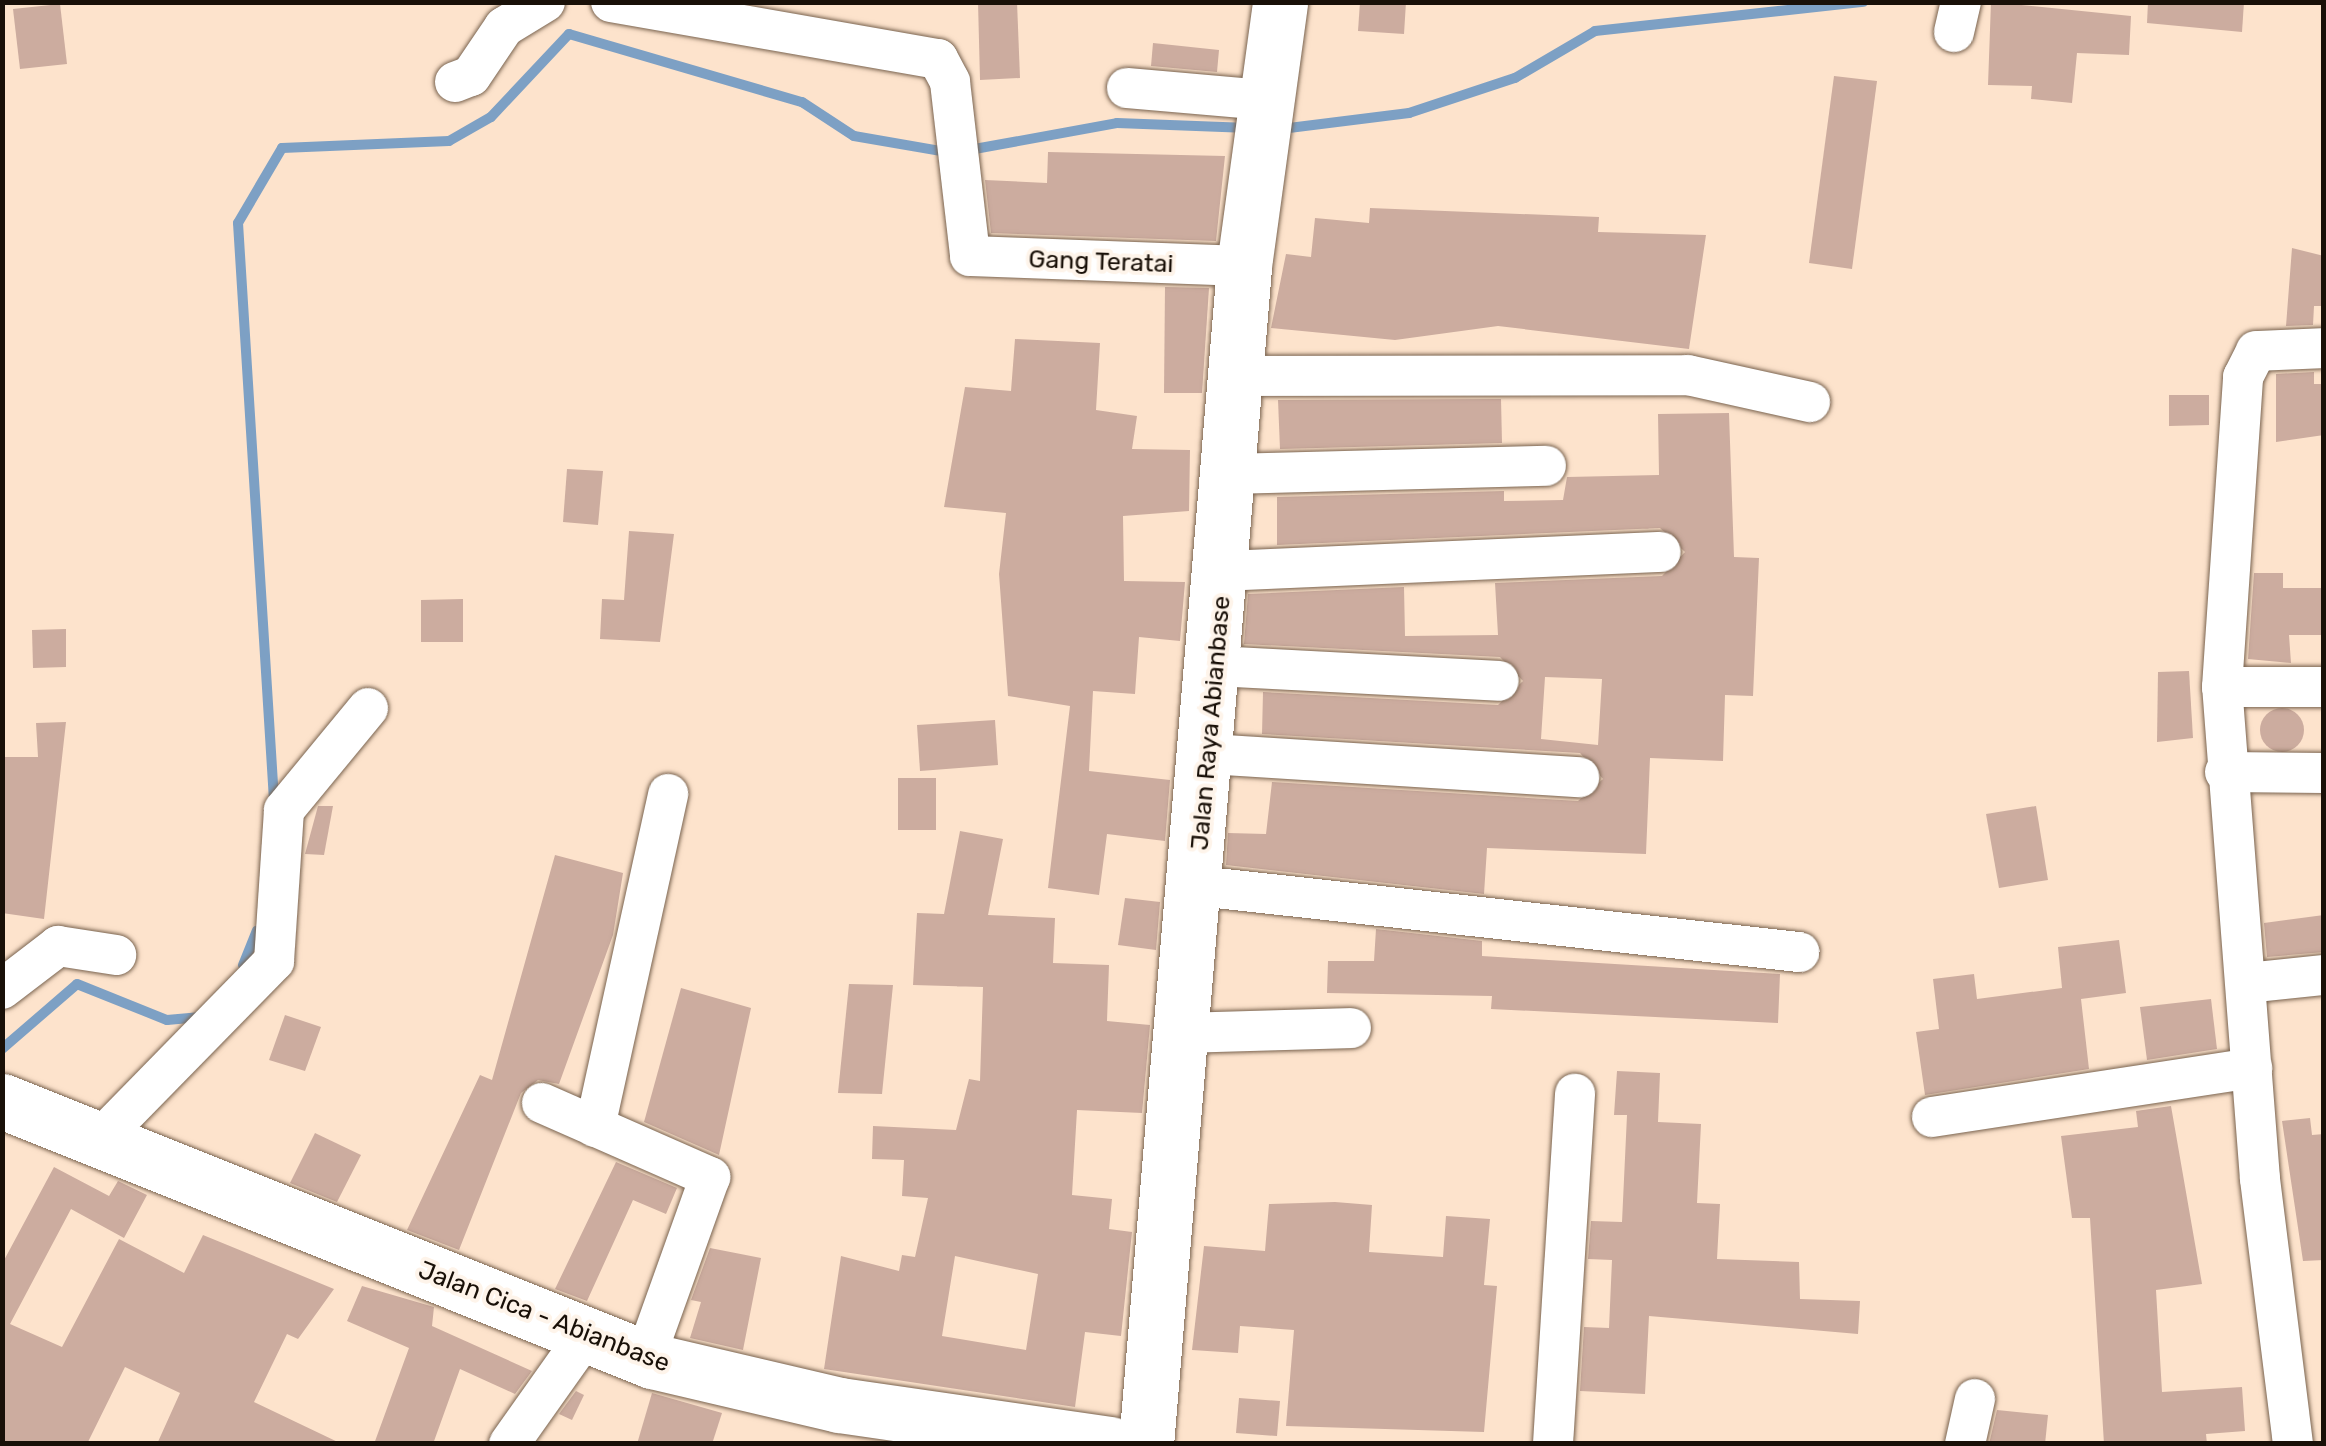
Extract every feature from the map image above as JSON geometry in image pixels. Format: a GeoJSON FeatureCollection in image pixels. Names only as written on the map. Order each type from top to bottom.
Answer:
{"type":"FeatureCollection","features":[{"type":"Feature","properties":{"kind":"main road","name":"Jalan Raya Abianbase"},"geometry":{"type":"LineString","coordinates":[[1146,1444],[1209,754],[1244,266],[1280,2]]}},
{"type":"Feature","properties":{"kind":"main road","name":"Jalan Cica - Abianbase"},"geometry":{"type":"LineString","coordinates":[[2,1102],[584,1338],[645,1359],[839,1405],[1110,1444]]}},
{"type":"Feature","properties":{"kind":"street"},"geometry":{"type":"LineString","coordinates":[[455,82],[471,76],[504,27],[545,2]]}},
{"type":"Feature","properties":{"kind":"street","name":"Gang Teratai"},"geometry":{"type":"LineString","coordinates":[[611,2],[775,38],[938,60],[950,82],[962,248],[975,258],[1244,266]]}},
{"type":"Feature","properties":{"kind":"street"},"geometry":{"type":"LineString","coordinates":[[1127,88],[1261,123]]}},
{"type":"Feature","properties":{"kind":"street"},"geometry":{"type":"LineString","coordinates":[[2293,1444],[2252,1068],[2225,772],[2222,687],[2243,376],[2256,351],[2324,348]]}},
{"type":"Feature","properties":{"kind":"street"},"geometry":{"type":"LineString","coordinates":[[1235,376],[1688,375],[1810,402]]}},
{"type":"Feature","properties":{"kind":"street"},"geometry":{"type":"LineString","coordinates":[[1230,474],[1546,466]]}},
{"type":"Feature","properties":{"kind":"street"},"geometry":{"type":"LineString","coordinates":[[1223,571],[1662,552]]}},
{"type":"Feature","properties":{"kind":"street"},"geometry":{"type":"LineString","coordinates":[[1216,666],[1499,681]]}},
{"type":"Feature","properties":{"kind":"street"},"geometry":{"type":"LineString","coordinates":[[2222,687],[2324,687]]}},
{"type":"Feature","properties":{"kind":"street"},"geometry":{"type":"LineString","coordinates":[[99,1140],[274,961],[284,810],[368,708]]}},
{"type":"Feature","properties":{"kind":"street"},"geometry":{"type":"LineString","coordinates":[[1209,754],[1579,777]]}},
{"type":"Feature","properties":{"kind":"street"},"geometry":{"type":"LineString","coordinates":[[2225,772],[2324,772]]}},
{"type":"Feature","properties":{"kind":"street"},"geometry":{"type":"LineString","coordinates":[[595,1127],[668,794]]}},
{"type":"Feature","properties":{"kind":"street"},"geometry":{"type":"LineString","coordinates":[[1198,886],[1799,952]]}},
{"type":"Feature","properties":{"kind":"street"},"geometry":{"type":"LineString","coordinates":[[2,989],[58,946],[116,955]]}},
{"type":"Feature","properties":{"kind":"street"},"geometry":{"type":"LineString","coordinates":[[2246,984],[2324,974]]}},
{"type":"Feature","properties":{"kind":"street"},"geometry":{"type":"LineString","coordinates":[[1184,1033],[1351,1028]]}},
{"type":"Feature","properties":{"kind":"street"},"geometry":{"type":"LineString","coordinates":[[1932,1117],[2252,1068]]}},
{"type":"Feature","properties":{"kind":"street"},"geometry":{"type":"LineString","coordinates":[[1553,1444],[1575,1094]]}},
{"type":"Feature","properties":{"kind":"street"},"geometry":{"type":"LineString","coordinates":[[542,1103],[710,1177],[645,1359]]}},
{"type":"Feature","properties":{"kind":"street"},"geometry":{"type":"LineString","coordinates":[[514,1442],[584,1338]]}},
{"type":"Feature","properties":{"kind":"street"},"geometry":{"type":"LineString","coordinates":[[1965,1444],[1975,1400]]}},
{"type":"Feature","properties":{"kind":"building"},"geometry":{"type":"Polygon","coordinates":[[[978,2],[1017,2],[1020,78],[980,80],[978,2]]]}},
{"type":"Feature","properties":{"kind":"building"},"geometry":{"type":"Polygon","coordinates":[[[1360,2],[1406,2],[1404,34],[1358,31],[1360,2]]]}},
{"type":"Feature","properties":{"kind":"building"},"geometry":{"type":"Polygon","coordinates":[[[1991,2],[2131,16],[2129,55],[2077,53],[2072,103],[2031,99],[2032,86],[1988,85],[1991,2]]]}},
{"type":"Feature","properties":{"kind":"building"},"geometry":{"type":"Polygon","coordinates":[[[2148,2],[2244,2],[2242,32],[2147,23],[2148,2]]]}},
{"type":"Feature","properties":{"kind":"building"},"geometry":{"type":"Polygon","coordinates":[[[60,4],[67,64],[20,69],[13,9],[60,4]]]}},
{"type":"Feature","properties":{"kind":"building"},"geometry":{"type":"Polygon","coordinates":[[[1153,43],[1219,50],[1217,72],[1151,66],[1153,43]]]}},
{"type":"Feature","properties":{"kind":"building"},"geometry":{"type":"Polygon","coordinates":[[[1834,76],[1877,81],[1852,269],[1809,263],[1834,76]]]}},
{"type":"Feature","properties":{"kind":"building"},"geometry":{"type":"Polygon","coordinates":[[[1048,152],[1225,156],[1216,241],[991,233],[985,180],[1047,183],[1048,152]]]}},
{"type":"Feature","properties":{"kind":"building"},"geometry":{"type":"Polygon","coordinates":[[[1370,208],[1599,217],[1598,232],[1706,235],[1689,349],[1498,326],[1395,340],[1271,328],[1286,254],[1311,257],[1315,218],[1369,223],[1370,208]]]}},
{"type":"Feature","properties":{"kind":"building"},"geometry":{"type":"Polygon","coordinates":[[[2292,248],[2324,256],[2324,306],[2314,306],[2313,325],[2286,326],[2292,248]]]}},
{"type":"Feature","properties":{"kind":"building"},"geometry":{"type":"Polygon","coordinates":[[[1165,287],[1209,288],[1202,393],[1164,393],[1165,287]]]}},
{"type":"Feature","properties":{"kind":"building"},"geometry":{"type":"Polygon","coordinates":[[[1015,339],[1100,343],[1096,410],[1137,416],[1132,449],[1190,450],[1189,511],[1123,516],[1124,581],[1185,582],[1180,641],[1139,637],[1135,694],[1093,691],[1089,771],[1170,780],[1165,841],[1107,834],[1099,895],[1048,888],[1070,706],[1008,696],[999,574],[1006,513],[944,507],[965,387],[1011,391],[1015,339]]]}},
{"type":"Feature","properties":{"kind":"building"},"geometry":{"type":"Polygon","coordinates":[[[2314,372],[2314,384],[2324,384],[2324,435],[2276,442],[2276,374],[2314,372]]]}},
{"type":"Feature","properties":{"kind":"building"},"geometry":{"type":"Polygon","coordinates":[[[2169,395],[2209,395],[2209,425],[2169,426],[2169,395]]]}},
{"type":"Feature","properties":{"kind":"building"},"geometry":{"type":"Polygon","coordinates":[[[1501,399],[1502,443],[1280,449],[1278,400],[1501,399]]]}},
{"type":"Feature","properties":{"kind":"building"},"geometry":{"type":"Polygon","coordinates":[[[1729,413],[1734,557],[1759,558],[1753,696],[1725,695],[1723,761],[1650,758],[1646,854],[1487,848],[1484,894],[1226,865],[1228,833],[1266,834],[1272,782],[1578,801],[1603,779],[1580,753],[1262,734],[1263,692],[1498,705],[1523,681],[1500,657],[1244,644],[1248,594],[1404,587],[1405,636],[1498,635],[1495,583],[1662,576],[1685,552],[1660,528],[1277,545],[1277,497],[1504,491],[1504,501],[1563,500],[1567,477],[1659,475],[1658,414],[1729,413]],[[1545,677],[1541,739],[1598,745],[1602,679],[1545,677]]]}},
{"type":"Feature","properties":{"kind":"building"},"geometry":{"type":"Polygon","coordinates":[[[567,469],[603,471],[598,525],[563,522],[567,469]]]}},
{"type":"Feature","properties":{"kind":"building"},"geometry":{"type":"Polygon","coordinates":[[[629,531],[674,534],[660,642],[600,639],[602,599],[624,600],[629,531]]]}},
{"type":"Feature","properties":{"kind":"building"},"geometry":{"type":"Polygon","coordinates":[[[2254,573],[2283,573],[2283,588],[2324,588],[2324,635],[2289,635],[2291,663],[2248,659],[2254,573]]]}},
{"type":"Feature","properties":{"kind":"building"},"geometry":{"type":"Polygon","coordinates":[[[463,599],[463,642],[421,642],[421,600],[463,599]]]}},
{"type":"Feature","properties":{"kind":"building"},"geometry":{"type":"Polygon","coordinates":[[[66,629],[66,667],[33,668],[32,630],[66,629]]]}},
{"type":"Feature","properties":{"kind":"building"},"geometry":{"type":"Polygon","coordinates":[[[2189,671],[2193,738],[2157,742],[2158,672],[2189,671]]]}},
{"type":"Feature","properties":{"kind":"building"},"geometry":{"type":"Polygon","coordinates":[[[2282,708],[2298,714],[2304,730],[2298,746],[2282,752],[2266,746],[2260,730],[2266,714],[2282,708]]]}},
{"type":"Feature","properties":{"kind":"building"},"geometry":{"type":"Polygon","coordinates":[[[995,720],[998,765],[920,771],[917,725],[995,720]]]}},
{"type":"Feature","properties":{"kind":"building"},"geometry":{"type":"Polygon","coordinates":[[[66,722],[44,919],[2,913],[2,757],[38,757],[36,723],[66,722]]]}},
{"type":"Feature","properties":{"kind":"building"},"geometry":{"type":"Polygon","coordinates":[[[898,778],[936,778],[936,830],[898,830],[898,778]]]}},
{"type":"Feature","properties":{"kind":"building"},"geometry":{"type":"Polygon","coordinates":[[[318,806],[333,806],[324,855],[305,854],[318,806]]]}},
{"type":"Feature","properties":{"kind":"building"},"geometry":{"type":"Polygon","coordinates":[[[2036,806],[2048,880],[1999,888],[1986,814],[2036,806]]]}},
{"type":"Feature","properties":{"kind":"building"},"geometry":{"type":"Polygon","coordinates":[[[960,831],[1003,839],[988,915],[1055,918],[1053,963],[1109,965],[1107,1021],[1150,1025],[1142,1113],[1077,1110],[1072,1195],[1112,1199],[1109,1229],[1132,1232],[1121,1336],[1085,1332],[1075,1407],[824,1369],[841,1256],[899,1271],[902,1255],[915,1257],[928,1198],[902,1196],[904,1160],[872,1159],[873,1126],[956,1130],[969,1079],[980,1081],[983,987],[913,985],[917,913],[944,914],[960,831]],[[955,1256],[942,1336],[1026,1350],[1038,1274],[955,1256]]]}},
{"type":"Feature","properties":{"kind":"building"},"geometry":{"type":"Polygon","coordinates":[[[555,855],[623,873],[613,935],[559,1084],[538,1080],[521,1093],[459,1250],[407,1230],[480,1075],[492,1080],[555,855]]]}},
{"type":"Feature","properties":{"kind":"building"},"geometry":{"type":"Polygon","coordinates":[[[1125,898],[1160,902],[1156,950],[1118,945],[1125,898]]]}},
{"type":"Feature","properties":{"kind":"building"},"geometry":{"type":"Polygon","coordinates":[[[2324,915],[2324,952],[2267,957],[2264,923],[2324,915]]]}},
{"type":"Feature","properties":{"kind":"building"},"geometry":{"type":"Polygon","coordinates":[[[1376,929],[1482,941],[1482,956],[1780,974],[1778,1023],[1491,1009],[1492,996],[1327,993],[1328,961],[1374,961],[1376,929]]]}},
{"type":"Feature","properties":{"kind":"building"},"geometry":{"type":"Polygon","coordinates":[[[2119,940],[2126,993],[2081,999],[2089,1069],[1925,1095],[1916,1032],[1939,1029],[1933,979],[1974,974],[1977,999],[2062,988],[2058,947],[2119,940]]]}},
{"type":"Feature","properties":{"kind":"building"},"geometry":{"type":"Polygon","coordinates":[[[849,984],[893,985],[882,1094],[838,1093],[849,984]]]}},
{"type":"Feature","properties":{"kind":"building"},"geometry":{"type":"Polygon","coordinates":[[[681,988],[751,1008],[719,1155],[644,1122],[681,988]]]}},
{"type":"Feature","properties":{"kind":"building"},"geometry":{"type":"Polygon","coordinates":[[[2211,999],[2217,1049],[2147,1060],[2140,1007],[2211,999]]]}},
{"type":"Feature","properties":{"kind":"building"},"geometry":{"type":"Polygon","coordinates":[[[285,1015],[321,1027],[305,1071],[269,1060],[285,1015]]]}},
{"type":"Feature","properties":{"kind":"building"},"geometry":{"type":"Polygon","coordinates":[[[1617,1071],[1660,1073],[1658,1122],[1701,1124],[1697,1203],[1720,1204],[1717,1259],[1799,1262],[1800,1299],[1860,1301],[1858,1334],[1649,1316],[1645,1394],[1580,1391],[1584,1327],[1609,1328],[1612,1260],[1588,1259],[1591,1221],[1622,1222],[1627,1115],[1614,1115],[1617,1071]]]}},
{"type":"Feature","properties":{"kind":"building"},"geometry":{"type":"Polygon","coordinates":[[[2171,1106],[2202,1284],[2156,1290],[2162,1392],[2242,1387],[2245,1431],[2206,1434],[2207,1444],[2104,1444],[2090,1218],[2072,1218],[2061,1136],[2138,1127],[2136,1111],[2171,1106]]]}},
{"type":"Feature","properties":{"kind":"building"},"geometry":{"type":"Polygon","coordinates":[[[2310,1118],[2312,1135],[2324,1134],[2324,1260],[2303,1261],[2282,1121],[2310,1118]]]}},
{"type":"Feature","properties":{"kind":"building"},"geometry":{"type":"Polygon","coordinates":[[[315,1133],[361,1155],[337,1202],[290,1183],[315,1133]]]}},
{"type":"Feature","properties":{"kind":"building"},"geometry":{"type":"Polygon","coordinates":[[[616,1162],[677,1188],[666,1214],[633,1200],[587,1301],[555,1289],[616,1162]]]}},
{"type":"Feature","properties":{"kind":"building"},"geometry":{"type":"Polygon","coordinates":[[[54,1167],[109,1196],[118,1181],[147,1195],[124,1238],[71,1209],[10,1324],[62,1347],[119,1239],[184,1273],[203,1235],[334,1289],[298,1339],[287,1334],[254,1402],[342,1444],[157,1444],[180,1393],[125,1367],[87,1444],[2,1444],[2,1264],[54,1167]]]}},
{"type":"Feature","properties":{"kind":"building"},"geometry":{"type":"Polygon","coordinates":[[[1269,1204],[1372,1205],[1369,1252],[1443,1257],[1446,1216],[1490,1219],[1484,1285],[1497,1286],[1484,1432],[1286,1426],[1294,1330],[1240,1326],[1238,1353],[1192,1350],[1204,1246],[1265,1251],[1269,1204]]]}},
{"type":"Feature","properties":{"kind":"building"},"geometry":{"type":"Polygon","coordinates":[[[710,1248],[761,1258],[743,1350],[690,1338],[701,1302],[691,1300],[710,1248]]]}},
{"type":"Feature","properties":{"kind":"building"},"geometry":{"type":"Polygon","coordinates":[[[362,1286],[434,1307],[432,1326],[532,1371],[515,1394],[460,1369],[433,1444],[374,1444],[409,1348],[347,1321],[362,1286]]]}},
{"type":"Feature","properties":{"kind":"building"},"geometry":{"type":"Polygon","coordinates":[[[576,1391],[584,1395],[572,1420],[559,1414],[576,1391]]]}},
{"type":"Feature","properties":{"kind":"building"},"geometry":{"type":"Polygon","coordinates":[[[652,1393],[722,1413],[712,1444],[637,1444],[652,1393]]]}},
{"type":"Feature","properties":{"kind":"building"},"geometry":{"type":"Polygon","coordinates":[[[1239,1398],[1280,1401],[1277,1436],[1236,1433],[1239,1398]]]}},
{"type":"Feature","properties":{"kind":"building"},"geometry":{"type":"Polygon","coordinates":[[[1997,1410],[2048,1415],[2045,1444],[1989,1444],[1997,1410]]]}},
{"type":"Feature","properties":{"kind":"waterway"},"geometry":{"type":"LineString","coordinates":[[1281,129],[1409,113],[1515,78],[1595,31],[1863,2]]}},
{"type":"Feature","properties":{"kind":"waterway"},"geometry":{"type":"LineString","coordinates":[[274,800],[238,223],[282,148],[449,141],[491,117],[569,34],[802,102],[854,136],[952,153]]}},
{"type":"Feature","properties":{"kind":"waterway"},"geometry":{"type":"LineString","coordinates":[[969,150],[1117,123],[1249,128]]}},
{"type":"Feature","properties":{"kind":"waterway"},"geometry":{"type":"LineString","coordinates":[[243,965],[257,931]]}},
{"type":"Feature","properties":{"kind":"waterway"},"geometry":{"type":"LineString","coordinates":[[2,1049],[77,984],[167,1020],[201,1017]]}}]}
